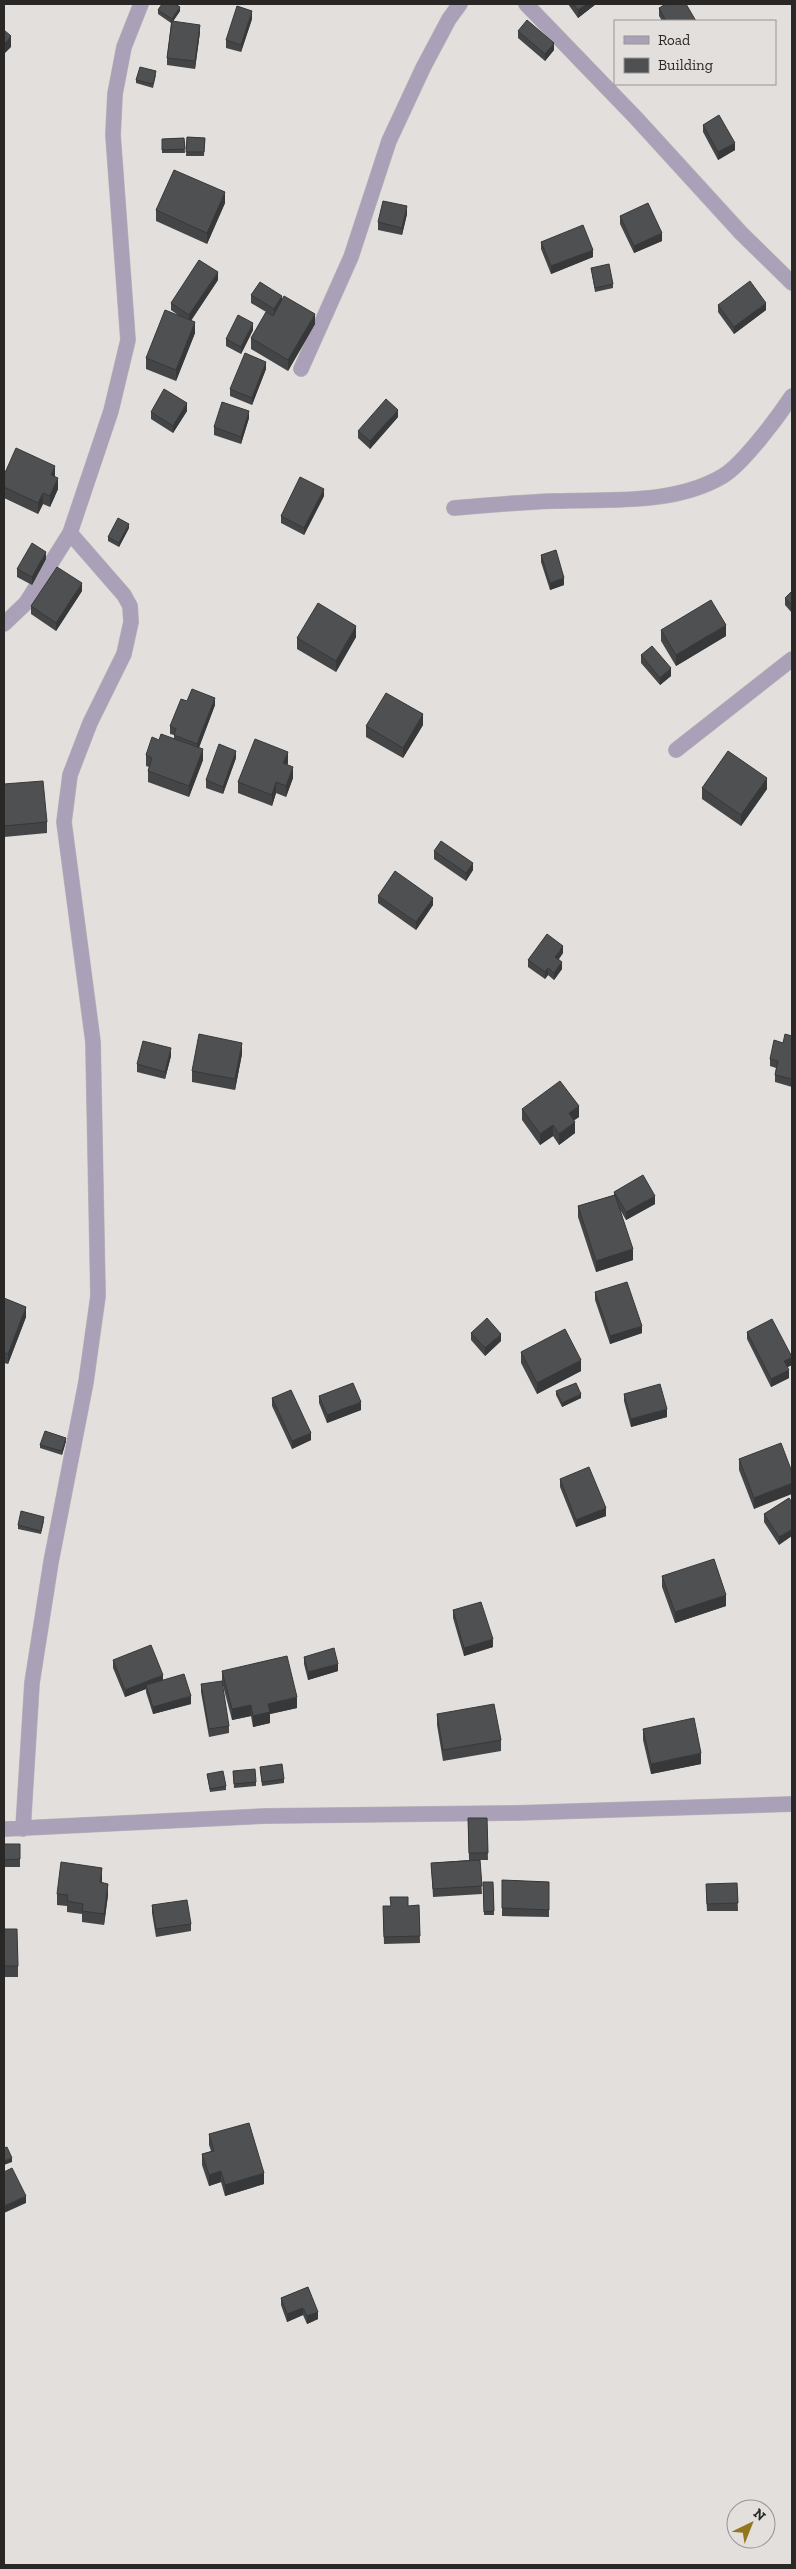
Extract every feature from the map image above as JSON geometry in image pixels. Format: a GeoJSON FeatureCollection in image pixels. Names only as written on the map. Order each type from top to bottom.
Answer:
{"type":"FeatureCollection","features":[{"type":"Feature","properties":{"kind":"street"},"geometry":{"type":"LineString","coordinates":[[4,624],[26,603],[70,534],[112,411],[128,340],[113,135],[115,94],[124,47],[141,4]]}},
{"type":"Feature","properties":{"kind":"street"},"geometry":{"type":"LineString","coordinates":[[301,369],[351,257],[388,141],[423,68],[449,19],[460,4]]}},
{"type":"Feature","properties":{"kind":"street"},"geometry":{"type":"LineString","coordinates":[[526,4],[636,118],[741,233],[792,283]]}},
{"type":"Feature","properties":{"kind":"street"},"geometry":{"type":"LineString","coordinates":[[454,508],[515,502],[650,497],[692,491],[724,475],[749,450],[792,396]]}},
{"type":"Feature","properties":{"kind":"street"},"geometry":{"type":"LineString","coordinates":[[23,1829],[32,1683],[51,1562],[86,1382],[98,1296],[93,1042],[64,822],[70,775],[90,723],[124,654],[132,622],[130,606],[124,595],[70,534]]}},
{"type":"Feature","properties":{"kind":"street"},"geometry":{"type":"LineString","coordinates":[[676,750],[792,659]]}},
{"type":"Feature","properties":{"kind":"street"},"geometry":{"type":"LineString","coordinates":[[4,1829],[266,1816],[516,1813],[792,1804]]}},
{"type":"Feature","properties":{"kind":"building"},"geometry":{"type":"Polygon","coordinates":[[[162,4],[175,4],[180,7],[172,19],[158,10],[162,4]]]}},
{"type":"Feature","properties":{"kind":"building"},"geometry":{"type":"Polygon","coordinates":[[[573,4],[587,4],[578,10],[573,4]]]}},
{"type":"Feature","properties":{"kind":"building"},"geometry":{"type":"Polygon","coordinates":[[[666,4],[686,4],[695,20],[665,20],[659,8],[666,4]]]}},
{"type":"Feature","properties":{"kind":"building"},"geometry":{"type":"Polygon","coordinates":[[[237,6],[252,11],[241,45],[226,40],[237,6]]]}},
{"type":"Feature","properties":{"kind":"building"},"geometry":{"type":"Polygon","coordinates":[[[527,20],[554,43],[545,54],[518,31],[527,20]]]}},
{"type":"Feature","properties":{"kind":"building"},"geometry":{"type":"Polygon","coordinates":[[[172,21],[200,25],[195,61],[167,58],[172,21]]]}},
{"type":"Feature","properties":{"kind":"building"},"geometry":{"type":"Polygon","coordinates":[[[4,30],[11,36],[4,44],[4,30]]]}},
{"type":"Feature","properties":{"kind":"building"},"geometry":{"type":"Polygon","coordinates":[[[140,67],[156,71],[153,84],[136,80],[140,67]]]}},
{"type":"Feature","properties":{"kind":"building"},"geometry":{"type":"Polygon","coordinates":[[[719,115],[735,143],[718,152],[703,125],[719,115]]]}},
{"type":"Feature","properties":{"kind":"building"},"geometry":{"type":"Polygon","coordinates":[[[187,137],[205,138],[204,152],[186,152],[187,137]]]}},
{"type":"Feature","properties":{"kind":"building"},"geometry":{"type":"Polygon","coordinates":[[[184,138],[185,149],[162,150],[162,139],[184,138]]]}},
{"type":"Feature","properties":{"kind":"building"},"geometry":{"type":"Polygon","coordinates":[[[174,170],[225,192],[207,233],[156,210],[174,170]]]}},
{"type":"Feature","properties":{"kind":"building"},"geometry":{"type":"Polygon","coordinates":[[[383,201],[407,206],[402,228],[378,222],[383,201]]]}},
{"type":"Feature","properties":{"kind":"building"},"geometry":{"type":"Polygon","coordinates":[[[648,203],[662,233],[634,246],[620,216],[648,203]]]}},
{"type":"Feature","properties":{"kind":"building"},"geometry":{"type":"Polygon","coordinates":[[[583,225],[593,250],[551,266],[541,242],[583,225]]]}},
{"type":"Feature","properties":{"kind":"building"},"geometry":{"type":"Polygon","coordinates":[[[199,260],[218,272],[189,315],[171,303],[199,260]]]}},
{"type":"Feature","properties":{"kind":"building"},"geometry":{"type":"Polygon","coordinates":[[[609,264],[613,284],[595,288],[591,268],[609,264]]]}},
{"type":"Feature","properties":{"kind":"building"},"geometry":{"type":"Polygon","coordinates":[[[750,281],[766,303],[734,327],[718,305],[750,281]]]}},
{"type":"Feature","properties":{"kind":"building"},"geometry":{"type":"Polygon","coordinates":[[[260,282],[282,296],[274,309],[251,295],[260,282]]]}},
{"type":"Feature","properties":{"kind":"building"},"geometry":{"type":"Polygon","coordinates":[[[284,296],[315,314],[288,360],[251,338],[266,312],[273,316],[284,296]]]}},
{"type":"Feature","properties":{"kind":"building"},"geometry":{"type":"Polygon","coordinates":[[[165,310],[195,322],[176,370],[146,358],[165,310]]]}},
{"type":"Feature","properties":{"kind":"building"},"geometry":{"type":"Polygon","coordinates":[[[238,315],[253,323],[241,347],[226,339],[238,315]]]}},
{"type":"Feature","properties":{"kind":"building"},"geometry":{"type":"Polygon","coordinates":[[[245,353],[266,362],[252,398],[230,389],[245,353]]]}},
{"type":"Feature","properties":{"kind":"building"},"geometry":{"type":"Polygon","coordinates":[[[164,389],[187,403],[173,426],[151,412],[164,389]]]}},
{"type":"Feature","properties":{"kind":"building"},"geometry":{"type":"Polygon","coordinates":[[[386,399],[398,410],[370,441],[358,431],[386,399]]]}},
{"type":"Feature","properties":{"kind":"building"},"geometry":{"type":"Polygon","coordinates":[[[222,402],[249,411],[241,437],[214,427],[222,402]]]}},
{"type":"Feature","properties":{"kind":"building"},"geometry":{"type":"Polygon","coordinates":[[[16,448],[55,466],[51,475],[58,478],[50,496],[43,493],[38,503],[4,487],[4,475],[16,448]]]}},
{"type":"Feature","properties":{"kind":"building"},"geometry":{"type":"Polygon","coordinates":[[[300,477],[324,489],[304,528],[281,516],[300,477]]]}},
{"type":"Feature","properties":{"kind":"building"},"geometry":{"type":"Polygon","coordinates":[[[118,518],[129,524],[119,543],[108,537],[118,518]]]}},
{"type":"Feature","properties":{"kind":"building"},"geometry":{"type":"Polygon","coordinates":[[[32,543],[46,552],[32,577],[17,569],[32,543]]]}},
{"type":"Feature","properties":{"kind":"building"},"geometry":{"type":"Polygon","coordinates":[[[556,550],[564,578],[550,583],[541,555],[556,550]]]}},
{"type":"Feature","properties":{"kind":"building"},"geometry":{"type":"Polygon","coordinates":[[[57,567],[82,583],[56,623],[31,606],[57,567]]]}},
{"type":"Feature","properties":{"kind":"building"},"geometry":{"type":"Polygon","coordinates":[[[792,591],[792,605],[785,598],[792,591]]]}},
{"type":"Feature","properties":{"kind":"building"},"geometry":{"type":"Polygon","coordinates":[[[711,600],[726,625],[676,655],[661,630],[711,600]]]}},
{"type":"Feature","properties":{"kind":"building"},"geometry":{"type":"Polygon","coordinates":[[[318,603],[356,626],[336,661],[297,638],[318,603]]]}},
{"type":"Feature","properties":{"kind":"building"},"geometry":{"type":"Polygon","coordinates":[[[652,646],[671,668],[660,678],[641,655],[652,646]]]}},
{"type":"Feature","properties":{"kind":"building"},"geometry":{"type":"Polygon","coordinates":[[[192,689],[215,698],[197,744],[174,735],[176,729],[170,726],[181,699],[187,701],[192,689]]]}},
{"type":"Feature","properties":{"kind":"building"},"geometry":{"type":"Polygon","coordinates":[[[386,693],[423,714],[403,748],[366,726],[386,693]]]}},
{"type":"Feature","properties":{"kind":"building"},"geometry":{"type":"Polygon","coordinates":[[[161,734],[203,749],[189,786],[148,771],[152,758],[146,755],[152,737],[159,740],[161,734]]]}},
{"type":"Feature","properties":{"kind":"building"},"geometry":{"type":"Polygon","coordinates":[[[255,739],[288,752],[283,763],[293,767],[286,786],[276,782],[272,795],[238,782],[255,739]]]}},
{"type":"Feature","properties":{"kind":"building"},"geometry":{"type":"Polygon","coordinates":[[[219,744],[236,751],[223,787],[206,780],[219,744]]]}},
{"type":"Feature","properties":{"kind":"building"},"geometry":{"type":"Polygon","coordinates":[[[728,751],[767,778],[741,815],[702,788],[728,751]]]}},
{"type":"Feature","properties":{"kind":"building"},"geometry":{"type":"Polygon","coordinates":[[[43,781],[47,822],[4,826],[4,784],[43,781]]]}},
{"type":"Feature","properties":{"kind":"building"},"geometry":{"type":"Polygon","coordinates":[[[441,841],[473,863],[466,873],[434,851],[441,841]]]}},
{"type":"Feature","properties":{"kind":"building"},"geometry":{"type":"Polygon","coordinates":[[[395,871],[433,898],[416,922],[378,896],[395,871]]]}},
{"type":"Feature","properties":{"kind":"building"},"geometry":{"type":"Polygon","coordinates":[[[547,934],[563,946],[555,957],[562,962],[554,973],[548,968],[545,972],[528,960],[547,934]]]}},
{"type":"Feature","properties":{"kind":"building"},"geometry":{"type":"Polygon","coordinates":[[[199,1034],[242,1043],[235,1079],[192,1071],[199,1034]]]}},
{"type":"Feature","properties":{"kind":"building"},"geometry":{"type":"Polygon","coordinates":[[[785,1034],[792,1036],[792,1079],[775,1075],[778,1061],[770,1059],[774,1040],[783,1043],[785,1034]]]}},
{"type":"Feature","properties":{"kind":"building"},"geometry":{"type":"Polygon","coordinates":[[[143,1041],[171,1048],[165,1072],[137,1064],[143,1041]]]}},
{"type":"Feature","properties":{"kind":"building"},"geometry":{"type":"Polygon","coordinates":[[[560,1081],[579,1106],[569,1113],[575,1122],[559,1134],[553,1125],[540,1134],[522,1109],[560,1081]]]}},
{"type":"Feature","properties":{"kind":"building"},"geometry":{"type":"Polygon","coordinates":[[[643,1175],[655,1196],[626,1212],[614,1192],[643,1175]]]}},
{"type":"Feature","properties":{"kind":"building"},"geometry":{"type":"Polygon","coordinates":[[[615,1195],[633,1249],[596,1261],[578,1206],[615,1195]]]}},
{"type":"Feature","properties":{"kind":"building"},"geometry":{"type":"Polygon","coordinates":[[[627,1282],[642,1326],[610,1336],[595,1292],[627,1282]]]}},
{"type":"Feature","properties":{"kind":"building"},"geometry":{"type":"Polygon","coordinates":[[[4,1298],[26,1307],[8,1354],[4,1352],[4,1298]]]}},
{"type":"Feature","properties":{"kind":"building"},"geometry":{"type":"Polygon","coordinates":[[[487,1318],[501,1334],[485,1348],[471,1333],[487,1318]]]}},
{"type":"Feature","properties":{"kind":"building"},"geometry":{"type":"Polygon","coordinates":[[[772,1319],[792,1357],[784,1361],[789,1370],[771,1379],[747,1332],[772,1319]]]}},
{"type":"Feature","properties":{"kind":"building"},"geometry":{"type":"Polygon","coordinates":[[[565,1329],[581,1360],[537,1383],[521,1352],[565,1329]]]}},
{"type":"Feature","properties":{"kind":"building"},"geometry":{"type":"Polygon","coordinates":[[[353,1383],[361,1402],[327,1415],[319,1396],[353,1383]]]}},
{"type":"Feature","properties":{"kind":"building"},"geometry":{"type":"Polygon","coordinates":[[[576,1383],[581,1394],[562,1403],[556,1391],[576,1383]]]}},
{"type":"Feature","properties":{"kind":"building"},"geometry":{"type":"Polygon","coordinates":[[[660,1384],[667,1409],[631,1419],[624,1394],[660,1384]]]}},
{"type":"Feature","properties":{"kind":"building"},"geometry":{"type":"Polygon","coordinates":[[[291,1390],[311,1433],[292,1441],[272,1398],[291,1390]]]}},
{"type":"Feature","properties":{"kind":"building"},"geometry":{"type":"Polygon","coordinates":[[[45,1431],[66,1438],[62,1451],[40,1445],[45,1431]]]}},
{"type":"Feature","properties":{"kind":"building"},"geometry":{"type":"Polygon","coordinates":[[[781,1443],[792,1472],[792,1483],[754,1498],[739,1459],[781,1443]]]}},
{"type":"Feature","properties":{"kind":"building"},"geometry":{"type":"Polygon","coordinates":[[[589,1467],[606,1508],[576,1520],[560,1479],[589,1467]]]}},
{"type":"Feature","properties":{"kind":"building"},"geometry":{"type":"Polygon","coordinates":[[[789,1498],[792,1502],[792,1529],[779,1537],[764,1514],[789,1498]]]}},
{"type":"Feature","properties":{"kind":"building"},"geometry":{"type":"Polygon","coordinates":[[[21,1511],[44,1517],[41,1531],[18,1525],[21,1511]]]}},
{"type":"Feature","properties":{"kind":"building"},"geometry":{"type":"Polygon","coordinates":[[[714,1559],[726,1595],[675,1612],[662,1576],[714,1559]]]}},
{"type":"Feature","properties":{"kind":"building"},"geometry":{"type":"Polygon","coordinates":[[[481,1602],[493,1639],[464,1648],[453,1610],[481,1602]]]}},
{"type":"Feature","properties":{"kind":"building"},"geometry":{"type":"Polygon","coordinates":[[[151,1645],[163,1675],[125,1690],[113,1660],[151,1645]]]}},
{"type":"Feature","properties":{"kind":"building"},"geometry":{"type":"Polygon","coordinates":[[[334,1648],[338,1664],[308,1672],[304,1657],[334,1648]]]}},
{"type":"Feature","properties":{"kind":"building"},"geometry":{"type":"Polygon","coordinates":[[[287,1656],[297,1697],[268,1704],[270,1712],[253,1716],[251,1705],[232,1709],[222,1671],[287,1656]]]}},
{"type":"Feature","properties":{"kind":"building"},"geometry":{"type":"Polygon","coordinates":[[[184,1674],[191,1696],[153,1707],[146,1685],[184,1674]]]}},
{"type":"Feature","properties":{"kind":"building"},"geometry":{"type":"Polygon","coordinates":[[[222,1681],[229,1726],[209,1729],[201,1684],[222,1681]]]}},
{"type":"Feature","properties":{"kind":"building"},"geometry":{"type":"Polygon","coordinates":[[[494,1704],[501,1740],[443,1750],[437,1714],[494,1704]]]}},
{"type":"Feature","properties":{"kind":"building"},"geometry":{"type":"Polygon","coordinates":[[[694,1718],[701,1753],[651,1764],[643,1729],[694,1718]]]}},
{"type":"Feature","properties":{"kind":"building"},"geometry":{"type":"Polygon","coordinates":[[[282,1764],[284,1779],[262,1782],[260,1767],[282,1764]]]}},
{"type":"Feature","properties":{"kind":"building"},"geometry":{"type":"Polygon","coordinates":[[[255,1769],[256,1782],[234,1784],[233,1771],[255,1769]]]}},
{"type":"Feature","properties":{"kind":"building"},"geometry":{"type":"Polygon","coordinates":[[[223,1771],[226,1786],[210,1789],[207,1774],[223,1771]]]}},
{"type":"Feature","properties":{"kind":"building"},"geometry":{"type":"Polygon","coordinates":[[[468,1818],[487,1818],[488,1853],[469,1853],[468,1818]]]}},
{"type":"Feature","properties":{"kind":"building"},"geometry":{"type":"Polygon","coordinates":[[[4,1844],[20,1844],[20,1859],[4,1860],[4,1844]]]}},
{"type":"Feature","properties":{"kind":"building"},"geometry":{"type":"Polygon","coordinates":[[[480,1860],[482,1886],[433,1889],[431,1863],[480,1860]]]}},
{"type":"Feature","properties":{"kind":"building"},"geometry":{"type":"Polygon","coordinates":[[[61,1862],[102,1868],[100,1882],[108,1884],[104,1914],[82,1911],[83,1904],[67,1901],[68,1895],[57,1894],[61,1862]]]}},
{"type":"Feature","properties":{"kind":"building"},"geometry":{"type":"Polygon","coordinates":[[[502,1880],[549,1882],[549,1910],[502,1908],[502,1880]]]}},
{"type":"Feature","properties":{"kind":"building"},"geometry":{"type":"Polygon","coordinates":[[[483,1882],[493,1882],[494,1911],[484,1912],[483,1882]]]}},
{"type":"Feature","properties":{"kind":"building"},"geometry":{"type":"Polygon","coordinates":[[[737,1883],[738,1903],[707,1904],[706,1884],[737,1883]]]}},
{"type":"Feature","properties":{"kind":"building"},"geometry":{"type":"Polygon","coordinates":[[[390,1897],[408,1897],[408,1906],[419,1905],[420,1936],[384,1937],[383,1906],[391,1906],[390,1897]]]}},
{"type":"Feature","properties":{"kind":"building"},"geometry":{"type":"Polygon","coordinates":[[[187,1900],[191,1924],[156,1929],[152,1905],[187,1900]]]}},
{"type":"Feature","properties":{"kind":"building"},"geometry":{"type":"Polygon","coordinates":[[[4,1929],[17,1929],[18,1966],[4,1966],[4,1929]]]}},
{"type":"Feature","properties":{"kind":"building"},"geometry":{"type":"Polygon","coordinates":[[[249,2123],[264,2173],[225,2185],[221,2171],[209,2175],[202,2154],[214,2151],[209,2134],[249,2123]]]}},
{"type":"Feature","properties":{"kind":"building"},"geometry":{"type":"Polygon","coordinates":[[[7,2147],[12,2158],[4,2161],[4,2148],[7,2147]]]}},
{"type":"Feature","properties":{"kind":"building"},"geometry":{"type":"Polygon","coordinates":[[[12,2168],[26,2196],[4,2206],[4,2172],[12,2168]]]}},
{"type":"Feature","properties":{"kind":"building"},"geometry":{"type":"Polygon","coordinates":[[[308,2287],[318,2312],[307,2316],[303,2308],[287,2314],[281,2298],[308,2287]]]}}]}
